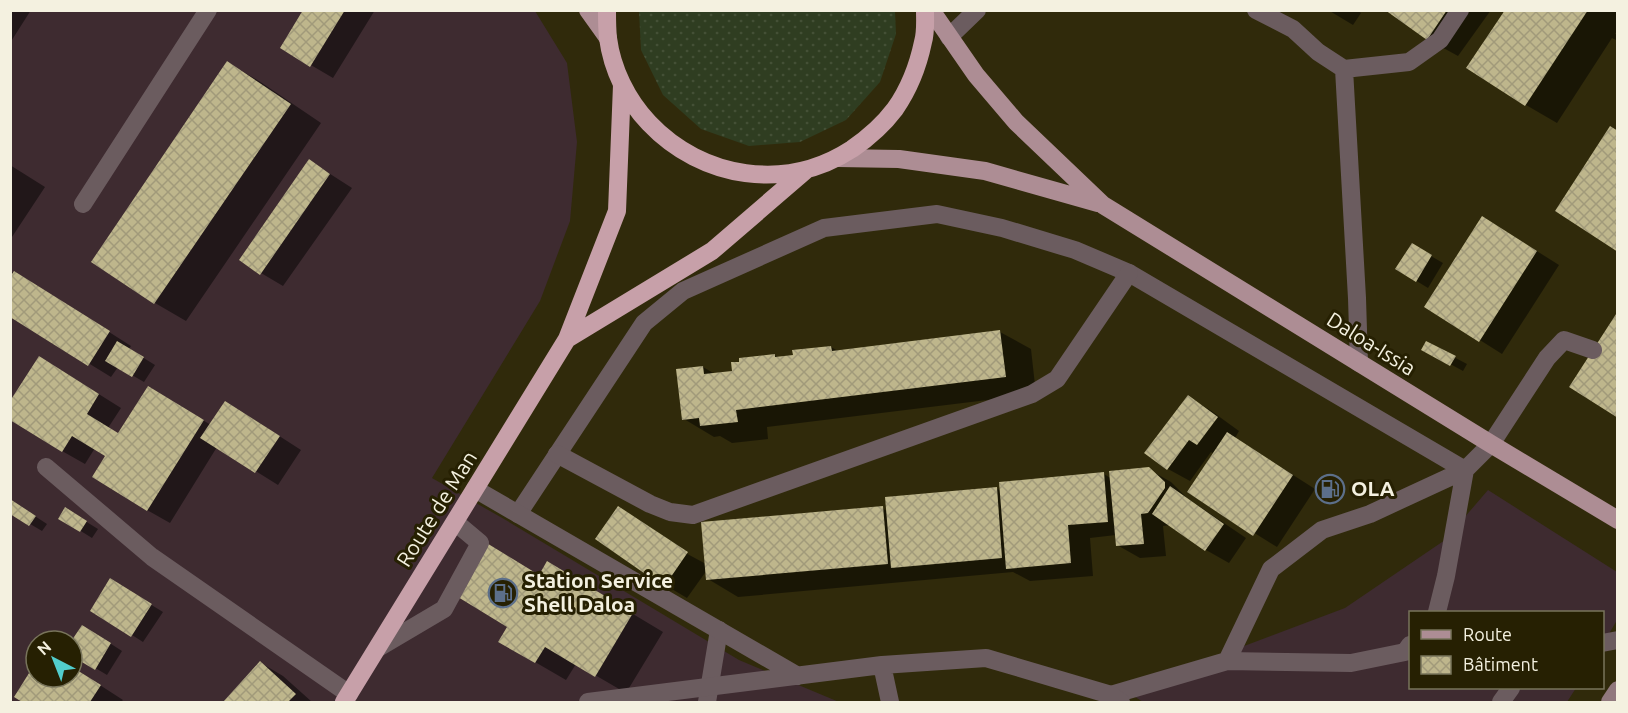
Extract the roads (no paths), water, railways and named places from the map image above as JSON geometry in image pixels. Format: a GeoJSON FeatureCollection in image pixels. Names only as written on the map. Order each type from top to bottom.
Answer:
{"type":"FeatureCollection","features":[{"type":"Feature","properties":{"kind":"highway"},"geometry":{"type":"LineString","coordinates":[[607,10],[608,38],[622,85],[638,112],[660,134],[685,153],[714,166],[744,174],[776,175],[807,170],[838,158],[869,137],[895,109],[914,76],[924,40],[926,10]]}},
{"type":"Feature","properties":{"kind":"highway","name":"Route de Man"},"geometry":{"type":"LineString","coordinates":[[346,698],[567,339],[617,211],[622,85]]}},
{"type":"Feature","properties":{"kind":"highway"},"geometry":{"type":"LineString","coordinates":[[567,339],[712,251],[807,170]]}},
{"type":"Feature","properties":{"kind":"main road"},"geometry":{"type":"LineString","coordinates":[[588,10],[608,38]]}},
{"type":"Feature","properties":{"kind":"main road"},"geometry":{"type":"LineString","coordinates":[[931,10],[976,75],[1016,122],[1103,205]]}},
{"type":"Feature","properties":{"kind":"main road"},"geometry":{"type":"LineString","coordinates":[[838,158],[899,159],[985,171],[1103,205]]}},
{"type":"Feature","properties":{"kind":"main road","name":"Daloa-Issia"},"geometry":{"type":"LineString","coordinates":[[1103,205],[1491,444],[1617,518]]}},
{"type":"Feature","properties":{"kind":"street"},"geometry":{"type":"LineString","coordinates":[[83,204],[208,10]]}},
{"type":"Feature","properties":{"kind":"street"},"geometry":{"type":"LineString","coordinates":[[950,37],[977,10]]}},
{"type":"Feature","properties":{"kind":"street"},"geometry":{"type":"LineString","coordinates":[[1256,10],[1293,29],[1317,52],[1344,69],[1409,62],[1440,40],[1460,10]]}},
{"type":"Feature","properties":{"kind":"street"},"geometry":{"type":"LineString","coordinates":[[1344,69],[1358,298],[1359,363]]}},
{"type":"Feature","properties":{"kind":"street"},"geometry":{"type":"LineString","coordinates":[[518,514],[644,323],[683,291],[824,228],[937,214],[1002,228],[1054,243],[1129,273],[1464,470]]}},
{"type":"Feature","properties":{"kind":"street"},"geometry":{"type":"LineString","coordinates":[[557,454],[650,504],[670,512],[693,515],[1032,394],[1057,379],[1129,273]]}},
{"type":"Feature","properties":{"kind":"street"},"geometry":{"type":"LineString","coordinates":[[1227,661],[1271,569],[1322,530],[1370,514],[1464,470],[1491,444],[1547,358],[1564,340],[1593,350]]}},
{"type":"Feature","properties":{"kind":"street"},"geometry":{"type":"LineString","coordinates":[[46,467],[152,557],[346,698]]}},
{"type":"Feature","properties":{"kind":"street"},"geometry":{"type":"LineString","coordinates":[[1437,611],[1446,576],[1464,470]]}},
{"type":"Feature","properties":{"kind":"street"},"geometry":{"type":"LineString","coordinates":[[476,489],[798,676]]}},
{"type":"Feature","properties":{"kind":"street"},"geometry":{"type":"LineString","coordinates":[[378,648],[444,609],[480,543],[455,522]]}},
{"type":"Feature","properties":{"kind":"street"},"geometry":{"type":"LineString","coordinates":[[708,695],[719,630]]}},
{"type":"Feature","properties":{"kind":"street"},"geometry":{"type":"LineString","coordinates":[[588,702],[708,695],[798,676],[882,665],[986,658],[1116,699],[1227,661],[1351,663],[1405,652],[1409,646]]}},
{"type":"Feature","properties":{"kind":"street"},"geometry":{"type":"LineString","coordinates":[[882,665],[890,702]]}},
{"type":"Feature","properties":{"kind":"street"},"geometry":{"type":"LineString","coordinates":[[1501,702],[1510,689]]}},
{"type":"Feature","properties":{"kind":"street"},"geometry":{"type":"LineString","coordinates":[[1610,702],[1617,690]]}},
{"type":"Feature","properties":{"kind":"place","name":"OLA"},"geometry":{"type":"Point","coordinates":[1330,489]}},
{"type":"Feature","properties":{"kind":"place","name":"Station Service Shell Daloa"},"geometry":{"type":"Point","coordinates":[503,593]}}]}
